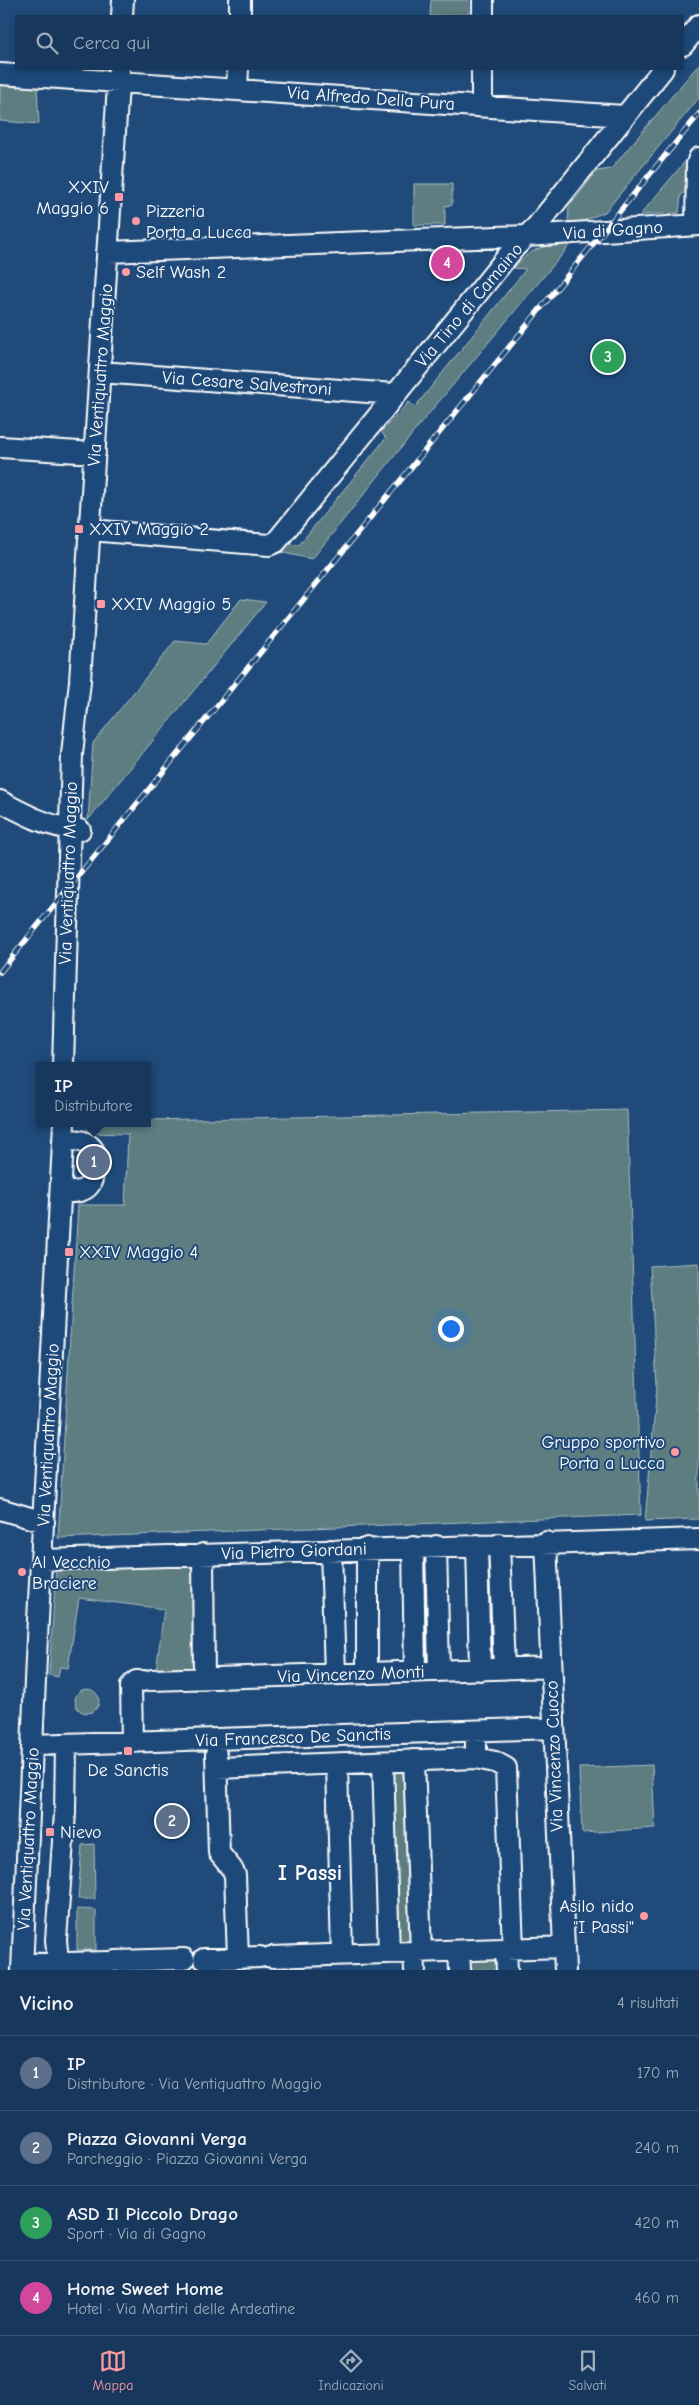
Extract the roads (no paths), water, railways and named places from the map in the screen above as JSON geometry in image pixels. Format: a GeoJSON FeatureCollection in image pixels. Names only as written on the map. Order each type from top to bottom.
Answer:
{"type":"FeatureCollection","features":[{"type":"Feature","properties":{"kind":"street"},"geometry":{"type":"LineString","coordinates":[[122,15],[123,0]]}},
{"type":"Feature","properties":{"kind":"street"},"geometry":{"type":"LineString","coordinates":[[240,0],[240,15]]}},
{"type":"Feature","properties":{"kind":"street"},"geometry":{"type":"LineString","coordinates":[[483,15],[484,0]]}},
{"type":"Feature","properties":{"kind":"street"},"geometry":{"type":"LineString","coordinates":[[684,44],[699,25]]}},
{"type":"Feature","properties":{"kind":"street"},"geometry":{"type":"LineString","coordinates":[[237,89],[238,70]]}},
{"type":"Feature","properties":{"kind":"street"},"geometry":{"type":"LineString","coordinates":[[482,70],[482,106]]}},
{"type":"Feature","properties":{"kind":"street","name":"Via Tino di Camaino"},"geometry":{"type":"LineString","coordinates":[[90,530],[269,545],[276,542],[394,394],[526,236],[536,227],[662,70]]}},
{"type":"Feature","properties":{"kind":"street","name":"Via Alfredo Della Pura"},"geometry":{"type":"LineString","coordinates":[[0,74],[118,75],[237,89],[624,116]]}},
{"type":"Feature","properties":{"kind":"street","name":"Via Ventiquattro Maggio"},"geometry":{"type":"LineString","coordinates":[[68,1062],[74,830],[72,754],[80,681],[118,75]]}},
{"type":"Feature","properties":{"kind":"street"},"geometry":{"type":"LineString","coordinates":[[698,225],[697,164],[699,158]]}},
{"type":"Feature","properties":{"kind":"street","name":"Via di Gagno"},"geometry":{"type":"LineString","coordinates":[[108,252],[526,236],[698,225]]}},
{"type":"Feature","properties":{"kind":"street","name":"Via Cesare Salvestroni"},"geometry":{"type":"LineString","coordinates":[[100,372],[394,394]]}},
{"type":"Feature","properties":{"kind":"street"},"geometry":{"type":"LineString","coordinates":[[0,447],[95,453]]}},
{"type":"Feature","properties":{"kind":"street"},"geometry":{"type":"LineString","coordinates":[[0,801],[50,825],[74,830]]}},
{"type":"Feature","properties":{"kind":"street","name":"Via Ventiquattro Maggio"},"geometry":{"type":"LineString","coordinates":[[63,1062],[74,830]]}},
{"type":"Feature","properties":{"kind":"street"},"geometry":{"type":"LineString","coordinates":[[61,1192],[79,1193],[88,1187],[93,1179],[94,1151],[84,1142],[63,1129]]}},
{"type":"Feature","properties":{"kind":"street","name":"Via Ventiquattro Maggio"},"geometry":{"type":"LineString","coordinates":[[23,1967],[32,1745],[63,1129]]}},
{"type":"Feature","properties":{"kind":"street"},"geometry":{"type":"LineString","coordinates":[[0,1508],[44,1522]]}},
{"type":"Feature","properties":{"kind":"street","name":"Via Pietro Giordani"},"geometry":{"type":"LineString","coordinates":[[42,1560],[546,1542],[699,1539]]}},
{"type":"Feature","properties":{"kind":"street","name":"Via Vincenzo Cuoco"},"geometry":{"type":"LineString","coordinates":[[546,1542],[565,1970]]}},
{"type":"Feature","properties":{"kind":"street"},"geometry":{"type":"LineString","coordinates":[[499,1544],[504,1668]]}},
{"type":"Feature","properties":{"kind":"street"},"geometry":{"type":"LineString","coordinates":[[477,1545],[480,1670]]}},
{"type":"Feature","properties":{"kind":"street"},"geometry":{"type":"LineString","coordinates":[[436,1546],[439,1671]]}},
{"type":"Feature","properties":{"kind":"street"},"geometry":{"type":"LineString","coordinates":[[413,1547],[415,1672]]}},
{"type":"Feature","properties":{"kind":"street"},"geometry":{"type":"LineString","coordinates":[[367,1548],[367,1673]]}},
{"type":"Feature","properties":{"kind":"street"},"geometry":{"type":"LineString","coordinates":[[331,1550],[335,1674]]}},
{"type":"Feature","properties":{"kind":"street"},"geometry":{"type":"LineString","coordinates":[[203,1554],[204,1679]]}},
{"type":"Feature","properties":{"kind":"street","name":"Via Vincenzo Monti"},"geometry":{"type":"LineString","coordinates":[[132,1742],[131,1686],[136,1681],[551,1667]]}},
{"type":"Feature","properties":{"kind":"street","name":"Via Francesco De Sanctis"},"geometry":{"type":"LineString","coordinates":[[32,1745],[553,1728]]}},
{"type":"Feature","properties":{"kind":"street"},"geometry":{"type":"LineString","coordinates":[[476,1731],[476,1758]]}},
{"type":"Feature","properties":{"kind":"street"},"geometry":{"type":"LineString","coordinates":[[216,1740],[218,1853],[232,1868],[235,1875],[238,1958]]}},
{"type":"Feature","properties":{"kind":"street"},"geometry":{"type":"LineString","coordinates":[[58,1966],[56,1940],[65,1813],[66,1744]]}},
{"type":"Feature","properties":{"kind":"street"},"geometry":{"type":"LineString","coordinates":[[216,1768],[476,1758],[494,1762],[506,1768],[510,1949],[507,1970]]}},
{"type":"Feature","properties":{"kind":"street"},"geometry":{"type":"LineString","coordinates":[[414,1760],[417,1958]]}},
{"type":"Feature","properties":{"kind":"street"},"geometry":{"type":"LineString","coordinates":[[383,1762],[389,1953]]}},
{"type":"Feature","properties":{"kind":"street"},"geometry":{"type":"LineString","coordinates":[[337,1764],[338,1960]]}},
{"type":"Feature","properties":{"kind":"street"},"geometry":{"type":"LineString","coordinates":[[23,1967],[266,1957],[299,1963],[389,1953],[417,1958],[460,1960],[510,1949],[564,1948]]}},
{"type":"Feature","properties":{"kind":"railway"},"geometry":{"type":"LineString","coordinates":[[0,972],[699,114]]}},
{"type":"Feature","properties":{"kind":"place","name":"XXIV Maggio 6"},"geometry":{"type":"Point","coordinates":[119,197]}},
{"type":"Feature","properties":{"kind":"place","name":"Pizzeria Porta a Lucca"},"geometry":{"type":"Point","coordinates":[136,221]}},
{"type":"Feature","properties":{"kind":"place","name":"Home Sweet Home"},"geometry":{"type":"Point","coordinates":[447,263]}},
{"type":"Feature","properties":{"kind":"place","name":"Self Wash 2"},"geometry":{"type":"Point","coordinates":[126,272]}},
{"type":"Feature","properties":{"kind":"place","name":"ASD Il Piccolo Drago"},"geometry":{"type":"Point","coordinates":[608,357]}},
{"type":"Feature","properties":{"kind":"place","name":"XXIV Maggio 2"},"geometry":{"type":"Point","coordinates":[79,529]}},
{"type":"Feature","properties":{"kind":"place","name":"XXIV Maggio 5"},"geometry":{"type":"Point","coordinates":[101,604]}},
{"type":"Feature","properties":{"kind":"place","name":"IP"},"geometry":{"type":"Point","coordinates":[94,1162]}},
{"type":"Feature","properties":{"kind":"place","name":"XXIV Maggio 4"},"geometry":{"type":"Point","coordinates":[69,1252]}},
{"type":"Feature","properties":{"kind":"place","name":"Gruppo sportivo Porta a Lucca"},"geometry":{"type":"Point","coordinates":[675,1452]}},
{"type":"Feature","properties":{"kind":"place","name":"Al Vecchio Braciere"},"geometry":{"type":"Point","coordinates":[22,1572]}},
{"type":"Feature","properties":{"kind":"place","name":"De Sanctis"},"geometry":{"type":"Point","coordinates":[128,1751]}},
{"type":"Feature","properties":{"kind":"place","name":"Piazza Giovanni Verga"},"geometry":{"type":"Point","coordinates":[172,1821]}},
{"type":"Feature","properties":{"kind":"place","name":"Nievo"},"geometry":{"type":"Point","coordinates":[50,1832]}},
{"type":"Feature","properties":{"kind":"place","name":"Asilo nido \"I Passi\""},"geometry":{"type":"Point","coordinates":[644,1916]}},
{"type":"Feature","properties":{"kind":"district","name":"I Passi"},"geometry":{"type":"Point","coordinates":[310,1872]}}]}
